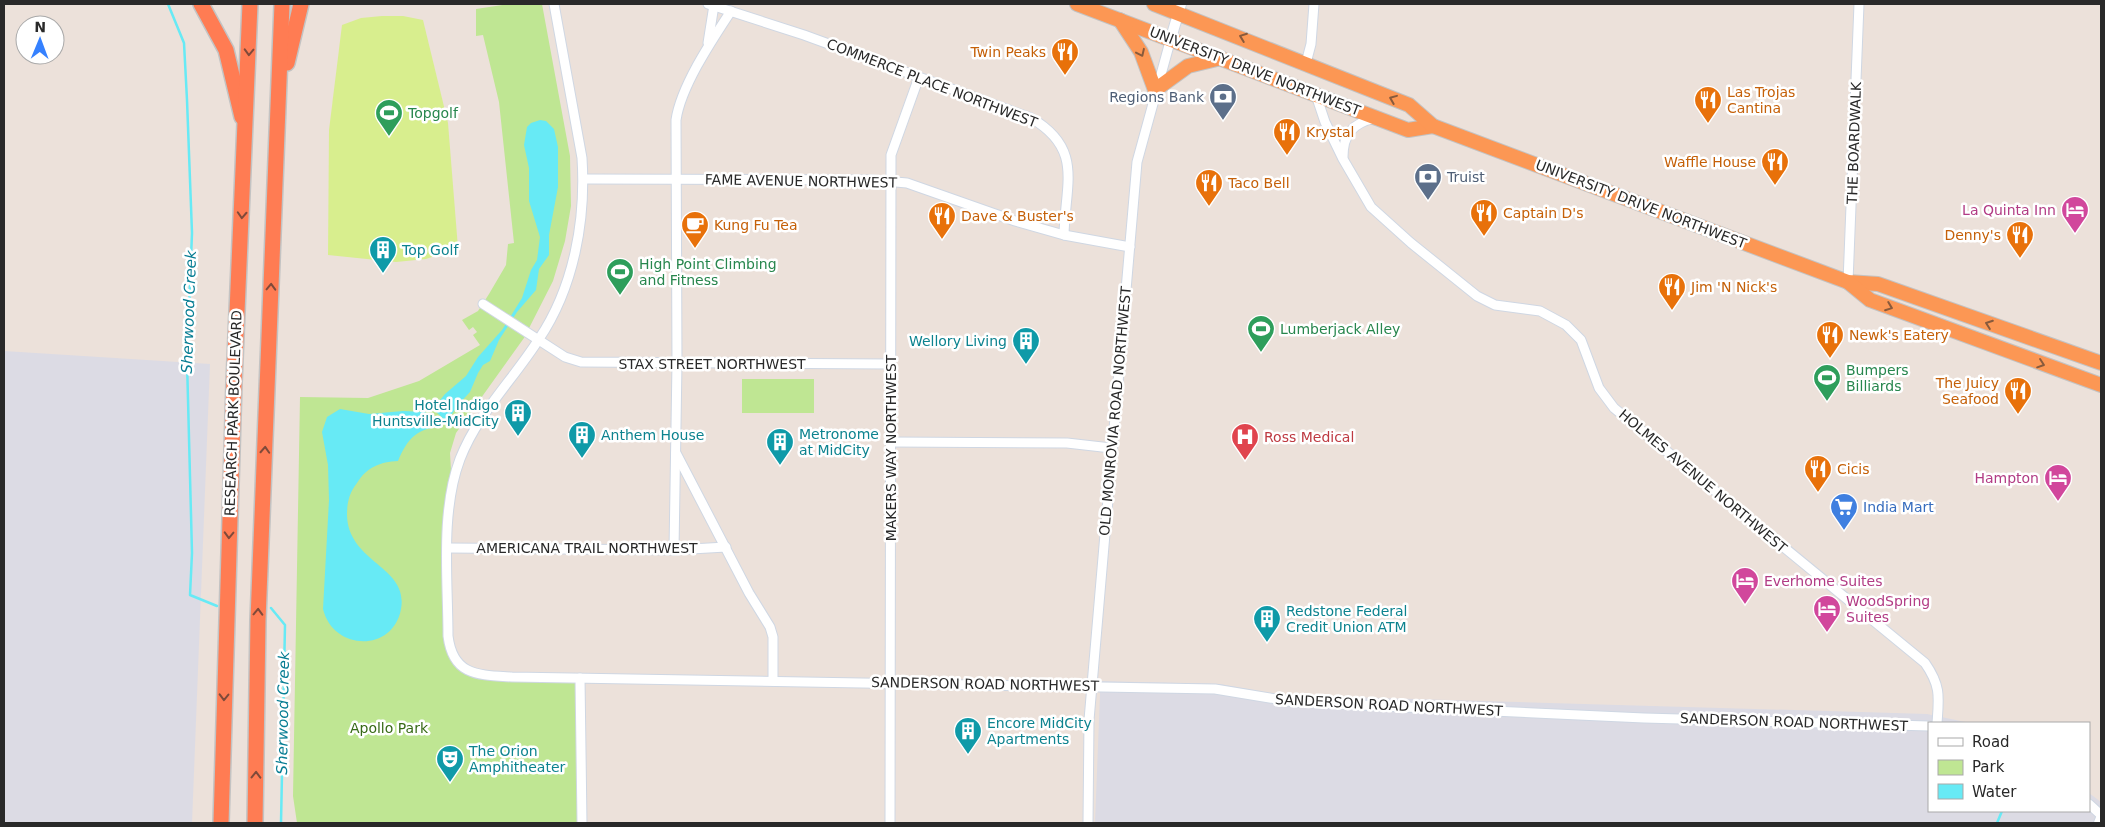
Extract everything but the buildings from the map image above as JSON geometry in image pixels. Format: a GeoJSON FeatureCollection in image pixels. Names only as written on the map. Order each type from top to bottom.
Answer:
{"type":"FeatureCollection","features":[{"type":"Feature","properties":{"kind":"highway"},"geometry":{"type":"LineString","coordinates":[[201,4],[226,50],[246,135]]}},
{"type":"Feature","properties":{"kind":"highway","name":"RESEARCH PARK BOULEVARD"},"geometry":{"type":"LineString","coordinates":[[221,823],[234,383],[246,135],[250,4]]}},
{"type":"Feature","properties":{"kind":"highway"},"geometry":{"type":"LineString","coordinates":[[255,823],[258,620],[282,4]]}},
{"type":"Feature","properties":{"kind":"highway"},"geometry":{"type":"LineString","coordinates":[[278,103],[301,4]]}},
{"type":"Feature","properties":{"kind":"highway","name":"UNIVERSITY DRIVE NORTHWEST"},"geometry":{"type":"LineString","coordinates":[[1077,4],[1222,57],[1408,130],[1433,126]]}},
{"type":"Feature","properties":{"kind":"highway","name":"UNIVERSITY DRIVE NORTHWEST"},"geometry":{"type":"LineString","coordinates":[[1154,4],[1180,8],[1409,105],[1433,126],[1848,282],[1878,284],[2101,363]]}},
{"type":"Feature","properties":{"kind":"highway"},"geometry":{"type":"LineString","coordinates":[[1120,20],[1141,52],[1155,90],[1188,66],[1222,57]]}},
{"type":"Feature","properties":{"kind":"highway","name":"UNIVERSITY DRIVE NORTHWEST"},"geometry":{"type":"LineString","coordinates":[[1848,282],[1870,300],[2101,385]]}},
{"type":"Feature","properties":{"kind":"street","name":"SANDERSON ROAD NORTHWEST"},"geometry":{"type":"LineString","coordinates":[[554,4],[579,136],[584,180],[581,219],[573,264],[557,304],[539,340],[486,411],[467,443],[452,488],[448,518],[448,636],[450,650],[456,662],[468,671],[481,675],[580,678],[1215,689],[1294,702],[1644,718],[1928,726]]}},
{"type":"Feature","properties":{"kind":"street"},"geometry":{"type":"LineString","coordinates":[[1306,63],[1311,44],[1314,4]]}},
{"type":"Feature","properties":{"kind":"street","name":"THE BOARDWALK"},"geometry":{"type":"LineString","coordinates":[[1848,282],[1859,4]]}},
{"type":"Feature","properties":{"kind":"street"},"geometry":{"type":"LineString","coordinates":[[708,46],[716,5]]}},
{"type":"Feature","properties":{"kind":"street","name":"COMMERCE PLACE NORTHWEST"},"geometry":{"type":"LineString","coordinates":[[716,5],[1031,118],[1045,126],[1057,138],[1066,155],[1068,174],[1064,235]]}},
{"type":"Feature","properties":{"kind":"street","name":"OLD MONROVIA ROAD NORTHWEST"},"geometry":{"type":"LineString","coordinates":[[1088,823],[1088,720],[1093,687],[1111,448],[1137,162],[1155,90],[1180,8]]}},
{"type":"Feature","properties":{"kind":"street"},"geometry":{"type":"LineString","coordinates":[[674,550],[677,363],[677,113],[708,46],[730,10]]}},
{"type":"Feature","properties":{"kind":"street","name":"MAKERS WAY NORTHWEST"},"geometry":{"type":"LineString","coordinates":[[890,823],[891,155],[919,77]]}},
{"type":"Feature","properties":{"kind":"street","name":"HOLMES AVENUE NORTHWEST"},"geometry":{"type":"LineString","coordinates":[[1316,95],[1343,159],[1371,207],[1477,296],[1495,305],[1540,311],[1566,325],[1580,340],[1599,388],[1614,408],[1925,664],[1936,680],[1939,695],[1937,722]]}},
{"type":"Feature","properties":{"kind":"street"},"geometry":{"type":"LineString","coordinates":[[1343,159],[1344,139],[1350,129],[1358,123],[1376,118]]}},
{"type":"Feature","properties":{"kind":"street","name":"FAME AVENUE NORTHWEST"},"geometry":{"type":"LineString","coordinates":[[584,180],[907,183],[1015,221],[1064,235],[1130,247]]}},
{"type":"Feature","properties":{"kind":"street","name":"STAX STREET NORTHWEST"},"geometry":{"type":"LineString","coordinates":[[483,304],[565,357],[581,362],[890,364]]}},
{"type":"Feature","properties":{"kind":"street"},"geometry":{"type":"LineString","coordinates":[[891,442],[1067,443],[1111,448]]}},
{"type":"Feature","properties":{"kind":"street"},"geometry":{"type":"LineString","coordinates":[[676,452],[770,627],[773,637],[773,681]]}},
{"type":"Feature","properties":{"kind":"street","name":"AMERICANA TRAIL NORTHWEST"},"geometry":{"type":"LineString","coordinates":[[448,548],[674,550],[726,547]]}},
{"type":"Feature","properties":{"kind":"street"},"geometry":{"type":"LineString","coordinates":[[580,678],[582,823]]}},
{"type":"Feature","properties":{"kind":"street"},"geometry":{"type":"LineString","coordinates":[[2090,805],[2101,816],[2099,823]]}},
{"type":"Feature","properties":{"kind":"shaded area"},"geometry":{"type":"Polygon","coordinates":[[[4,351],[210,364],[192,823],[4,823],[4,351]]]}},
{"type":"Feature","properties":{"kind":"shaded area"},"geometry":{"type":"Polygon","coordinates":[[[1098,681],[1220,684],[1280,695],[1927,714],[1965,722],[1928,722],[1928,812],[2090,812],[2090,794],[2101,802],[2101,823],[1095,823],[1100,694],[1098,681]]]}},
{"type":"Feature","properties":{"kind":"green space","name":"Apollo Park"},"geometry":{"type":"Polygon","coordinates":[[[509,4],[542,4],[570,156],[571,206],[565,241],[553,281],[524,338],[456,433],[450,453],[452,488],[448,548],[450,649],[467,671],[580,678],[582,823],[297,823],[293,796],[300,397],[368,398],[419,381],[480,345],[473,335],[477,332],[473,327],[469,330],[462,320],[478,311],[506,265],[508,244],[514,243],[499,102],[483,35],[476,36],[476,9],[509,4]]]}},
{"type":"Feature","properties":{"kind":"green space","name":"Topgolf"},"geometry":{"type":"Polygon","coordinates":[[[403,16],[423,20],[448,123],[458,248],[426,259],[396,262],[328,255],[329,130],[342,25],[361,18],[403,16]]]}},
{"type":"Feature","properties":{"kind":"green space"},"geometry":{"type":"Polygon","coordinates":[[[742,379],[814,379],[814,413],[742,413],[742,379]]]}},
{"type":"Feature","properties":{"kind":"water"},"geometry":{"type":"Polygon","coordinates":[[[540,120],[546,121],[554,129],[558,147],[558,187],[549,235],[549,255],[539,269],[536,290],[517,312],[499,340],[490,361],[483,365],[470,392],[457,406],[447,422],[433,409],[445,394],[466,376],[478,357],[502,330],[522,298],[531,270],[537,260],[540,237],[529,201],[529,168],[524,145],[527,127],[531,123],[540,120]]]}},
{"type":"Feature","properties":{"kind":"water"},"geometry":{"type":"Polygon","coordinates":[[[340,409],[369,414],[403,411],[425,412],[442,427],[426,429],[414,436],[405,446],[398,461],[374,466],[365,473],[350,494],[347,515],[350,531],[357,544],[396,583],[401,595],[401,609],[396,623],[387,633],[375,639],[363,641],[350,639],[338,633],[329,623],[323,609],[329,500],[328,465],[322,432],[327,417],[340,409]]]}},
{"type":"Feature","properties":{"kind":"waterway","name":"Sherwood Creek"},"geometry":{"type":"LineString","coordinates":[[168,4],[184,43],[192,233],[187,361],[192,553],[190,595],[217,606]]}},
{"type":"Feature","properties":{"kind":"waterway","name":"Sherwood Creek"},"geometry":{"type":"LineString","coordinates":[[271,608],[285,625],[281,823]]}},
{"type":"Feature","properties":{"kind":"waterway"},"geometry":{"type":"LineString","coordinates":[[1997,823],[2002,812]]}},
{"type":"Feature","properties":{"kind":"place","name":"Twin Peaks"},"geometry":{"type":"Point","coordinates":[1065,76]}},
{"type":"Feature","properties":{"kind":"place","name":"Regions Bank"},"geometry":{"type":"Point","coordinates":[1223,121]}},
{"type":"Feature","properties":{"kind":"place","name":"Las Trojas Cantina"},"geometry":{"type":"Point","coordinates":[1708,124]}},
{"type":"Feature","properties":{"kind":"place","name":"Topgolf"},"geometry":{"type":"Point","coordinates":[389,137]}},
{"type":"Feature","properties":{"kind":"place","name":"Krystal"},"geometry":{"type":"Point","coordinates":[1287,156]}},
{"type":"Feature","properties":{"kind":"place","name":"Waffle House"},"geometry":{"type":"Point","coordinates":[1775,186]}},
{"type":"Feature","properties":{"kind":"place","name":"Truist"},"geometry":{"type":"Point","coordinates":[1428,201]}},
{"type":"Feature","properties":{"kind":"place","name":"Taco Bell"},"geometry":{"type":"Point","coordinates":[1209,207]}},
{"type":"Feature","properties":{"kind":"place","name":"La Quinta Inn"},"geometry":{"type":"Point","coordinates":[2075,234]}},
{"type":"Feature","properties":{"kind":"place","name":"Captain D's"},"geometry":{"type":"Point","coordinates":[1484,237]}},
{"type":"Feature","properties":{"kind":"place","name":"Dave & Buster's"},"geometry":{"type":"Point","coordinates":[942,240]}},
{"type":"Feature","properties":{"kind":"place","name":"Kung Fu Tea"},"geometry":{"type":"Point","coordinates":[695,249]}},
{"type":"Feature","properties":{"kind":"place","name":"Denny's"},"geometry":{"type":"Point","coordinates":[2020,259]}},
{"type":"Feature","properties":{"kind":"place","name":"Top Golf"},"geometry":{"type":"Point","coordinates":[383,274]}},
{"type":"Feature","properties":{"kind":"place","name":"High Point Climbing and Fitness"},"geometry":{"type":"Point","coordinates":[620,296]}},
{"type":"Feature","properties":{"kind":"place","name":"Jim 'N Nick's"},"geometry":{"type":"Point","coordinates":[1672,311]}},
{"type":"Feature","properties":{"kind":"place","name":"Lumberjack Alley"},"geometry":{"type":"Point","coordinates":[1261,353]}},
{"type":"Feature","properties":{"kind":"place","name":"Newk's Eatery"},"geometry":{"type":"Point","coordinates":[1830,359]}},
{"type":"Feature","properties":{"kind":"place","name":"Wellory Living"},"geometry":{"type":"Point","coordinates":[1026,365]}},
{"type":"Feature","properties":{"kind":"place","name":"Bumpers Billiards"},"geometry":{"type":"Point","coordinates":[1827,402]}},
{"type":"Feature","properties":{"kind":"place","name":"The Juicy Seafood"},"geometry":{"type":"Point","coordinates":[2018,415]}},
{"type":"Feature","properties":{"kind":"place","name":"Hotel Indigo Huntsville-MidCity"},"geometry":{"type":"Point","coordinates":[518,437]}},
{"type":"Feature","properties":{"kind":"place","name":"Anthem House"},"geometry":{"type":"Point","coordinates":[582,459]}},
{"type":"Feature","properties":{"kind":"place","name":"Ross Medical"},"geometry":{"type":"Point","coordinates":[1245,461]}},
{"type":"Feature","properties":{"kind":"place","name":"Metronome at MidCity"},"geometry":{"type":"Point","coordinates":[780,466]}},
{"type":"Feature","properties":{"kind":"place","name":"Cicis"},"geometry":{"type":"Point","coordinates":[1818,493]}},
{"type":"Feature","properties":{"kind":"place","name":"Hampton"},"geometry":{"type":"Point","coordinates":[2058,502]}},
{"type":"Feature","properties":{"kind":"place","name":"India Mart"},"geometry":{"type":"Point","coordinates":[1844,531]}},
{"type":"Feature","properties":{"kind":"place","name":"Everhome Suites"},"geometry":{"type":"Point","coordinates":[1745,605]}},
{"type":"Feature","properties":{"kind":"place","name":"WoodSpring Suites"},"geometry":{"type":"Point","coordinates":[1827,633]}},
{"type":"Feature","properties":{"kind":"place","name":"Redstone Federal Credit Union ATM"},"geometry":{"type":"Point","coordinates":[1267,643]}},
{"type":"Feature","properties":{"kind":"place","name":"Encore MidCity Apartments"},"geometry":{"type":"Point","coordinates":[968,755]}},
{"type":"Feature","properties":{"kind":"place","name":"The Orion Amphitheater"},"geometry":{"type":"Point","coordinates":[450,783]}}]}
